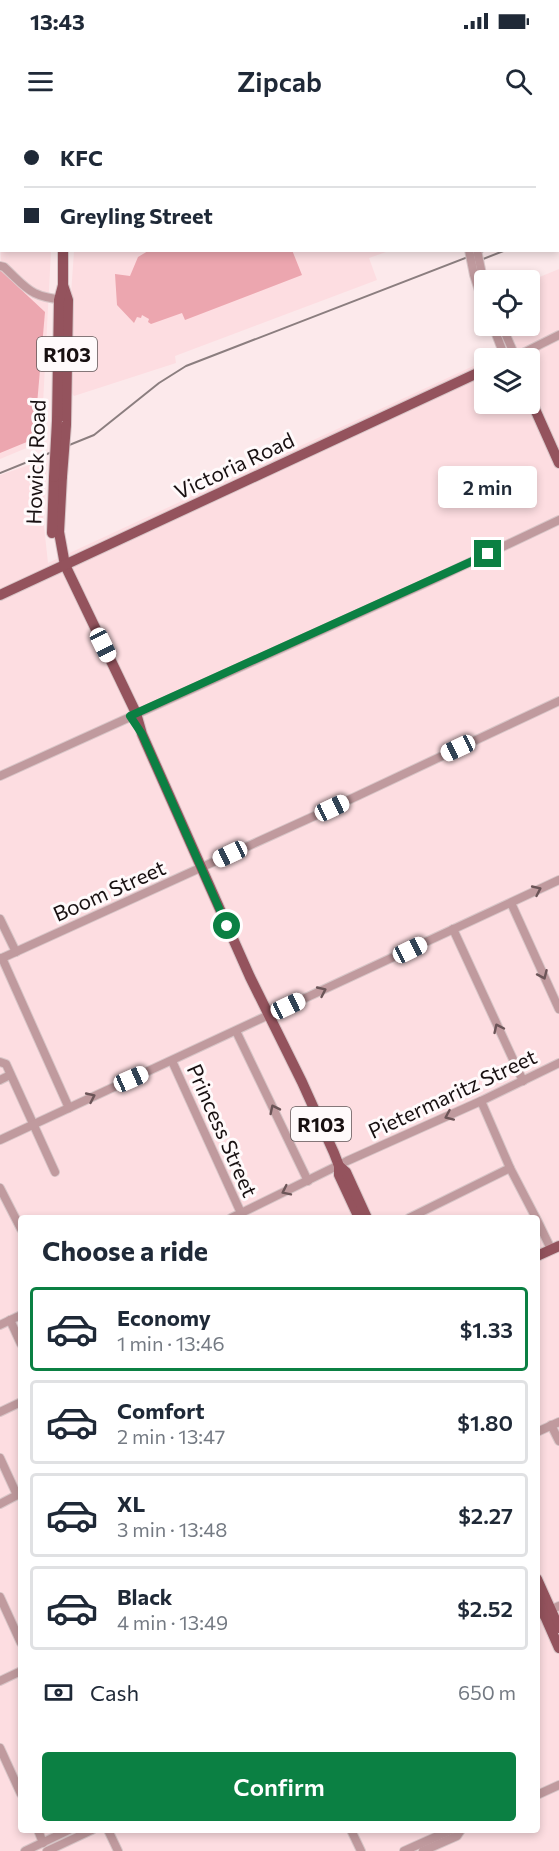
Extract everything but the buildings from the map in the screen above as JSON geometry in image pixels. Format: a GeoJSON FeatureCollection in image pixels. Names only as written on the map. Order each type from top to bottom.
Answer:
{"type":"FeatureCollection","features":[{"type":"Feature","properties":{"kind":"main road","name":"Howick Road"},"geometry":{"type":"LineString","coordinates":[[62,566],[51,532],[58,476],[61,423],[63,252]]}},
{"type":"Feature","properties":{"kind":"main road","name":"Victoria Road"},"geometry":{"type":"LineString","coordinates":[[0,595],[474,375]]}},
{"type":"Feature","properties":{"kind":"main road"},"geometry":{"type":"LineString","coordinates":[[537,414],[559,463]]}},
{"type":"Feature","properties":{"kind":"main road","name":"R103"},"geometry":{"type":"LineString","coordinates":[[62,566],[133,714],[201,868],[302,1082],[358,1215]]}},
{"type":"Feature","properties":{"kind":"main road","name":"R103"},"geometry":{"type":"LineString","coordinates":[[339,1166],[346,1172],[366,1215]]}},
{"type":"Feature","properties":{"kind":"main road"},"geometry":{"type":"LineString","coordinates":[[540,1248],[555,1244]]}},
{"type":"Feature","properties":{"kind":"main road"},"geometry":{"type":"LineString","coordinates":[[540,1254],[555,1244]]}},
{"type":"Feature","properties":{"kind":"main road"},"geometry":{"type":"LineString","coordinates":[[540,1588],[559,1648]]}},
{"type":"Feature","properties":{"kind":"main road"},"geometry":{"type":"LineString","coordinates":[[548,1611],[559,1628]]}},
{"type":"Feature","properties":{"kind":"street"},"geometry":{"type":"LineString","coordinates":[[469,252],[474,273]]}},
{"type":"Feature","properties":{"kind":"street"},"geometry":{"type":"LineString","coordinates":[[477,252],[481,270]]}},
{"type":"Feature","properties":{"kind":"street"},"geometry":{"type":"LineString","coordinates":[[0,266],[4,267],[32,293],[46,299],[64,300]]}},
{"type":"Feature","properties":{"kind":"street"},"geometry":{"type":"LineString","coordinates":[[529,348],[559,335]]}},
{"type":"Feature","properties":{"kind":"street"},"geometry":{"type":"LineString","coordinates":[[0,776],[400,595],[559,519]]}},
{"type":"Feature","properties":{"kind":"street","name":"Boom Street"},"geometry":{"type":"LineString","coordinates":[[1,959],[559,701]]}},
{"type":"Feature","properties":{"kind":"street"},"geometry":{"type":"LineString","coordinates":[[0,1140],[559,880]]}},
{"type":"Feature","properties":{"kind":"street"},"geometry":{"type":"LineString","coordinates":[[511,903],[559,1009]]}},
{"type":"Feature","properties":{"kind":"street"},"geometry":{"type":"LineString","coordinates":[[0,919],[16,952]]}},
{"type":"Feature","properties":{"kind":"street"},"geometry":{"type":"LineString","coordinates":[[453,929],[523,1081]]}},
{"type":"Feature","properties":{"kind":"street"},"geometry":{"type":"LineString","coordinates":[[1,959],[69,1108]]}},
{"type":"Feature","properties":{"kind":"street"},"geometry":{"type":"LineString","coordinates":[[236,1030],[308,1181]]}},
{"type":"Feature","properties":{"kind":"street","name":"Princess Street"},"geometry":{"type":"LineString","coordinates":[[172,1061],[241,1213]]}},
{"type":"Feature","properties":{"kind":"street"},"geometry":{"type":"LineString","coordinates":[[0,1062],[6,1064],[55,1172]]}},
{"type":"Feature","properties":{"kind":"street","name":"Pietermaritz Street"},"geometry":{"type":"LineString","coordinates":[[237,1215],[559,1063]]}},
{"type":"Feature","properties":{"kind":"street"},"geometry":{"type":"LineString","coordinates":[[0,1080],[10,1075]]}},
{"type":"Feature","properties":{"kind":"street"},"geometry":{"type":"LineString","coordinates":[[481,1101],[510,1168],[534,1215]]}},
{"type":"Feature","properties":{"kind":"street"},"geometry":{"type":"LineString","coordinates":[[415,1215],[510,1168]]}},
{"type":"Feature","properties":{"kind":"street"},"geometry":{"type":"LineString","coordinates":[[0,1188],[18,1223]]}},
{"type":"Feature","properties":{"kind":"street"},"geometry":{"type":"LineString","coordinates":[[540,1224],[555,1244]]}},
{"type":"Feature","properties":{"kind":"street"},"geometry":{"type":"LineString","coordinates":[[0,1325],[18,1316]]}},
{"type":"Feature","properties":{"kind":"street"},"geometry":{"type":"LineString","coordinates":[[10,1320],[18,1337]]}},
{"type":"Feature","properties":{"kind":"street"},"geometry":{"type":"LineString","coordinates":[[0,1412],[18,1403]]}},
{"type":"Feature","properties":{"kind":"street"},"geometry":{"type":"LineString","coordinates":[[540,1430],[555,1423],[559,1442]]}},
{"type":"Feature","properties":{"kind":"street"},"geometry":{"type":"LineString","coordinates":[[0,1458],[18,1492]]}},
{"type":"Feature","properties":{"kind":"street"},"geometry":{"type":"LineString","coordinates":[[0,1504],[18,1495]]}},
{"type":"Feature","properties":{"kind":"street"},"geometry":{"type":"LineString","coordinates":[[0,1598],[18,1637]]}},
{"type":"Feature","properties":{"kind":"street"},"geometry":{"type":"LineString","coordinates":[[0,1681],[18,1672]]}},
{"type":"Feature","properties":{"kind":"street"},"geometry":{"type":"LineString","coordinates":[[0,1748],[18,1787]]}},
{"type":"Feature","properties":{"kind":"street"},"geometry":{"type":"LineString","coordinates":[[540,1794],[559,1785]]}},
{"type":"Feature","properties":{"kind":"street"},"geometry":{"type":"LineString","coordinates":[[39,1833],[45,1847]]}},
{"type":"Feature","properties":{"kind":"street"},"geometry":{"type":"LineString","coordinates":[[45,1847],[65,1833]]}},
{"type":"Feature","properties":{"kind":"street"},"geometry":{"type":"LineString","coordinates":[[25,1851],[45,1847],[84,1833]]}},
{"type":"Feature","properties":{"kind":"street"},"geometry":{"type":"LineString","coordinates":[[109,1833],[118,1851]]}},
{"type":"Feature","properties":{"kind":"street"},"geometry":{"type":"LineString","coordinates":[[352,1833],[361,1851]]}},
{"type":"Feature","properties":{"kind":"street"},"geometry":{"type":"LineString","coordinates":[[404,1851],[444,1833]]}},
{"type":"Feature","properties":{"kind":"street"},"geometry":{"type":"LineString","coordinates":[[423,1851],[459,1833]]}},
{"type":"Feature","properties":{"kind":"shaded area"},"geometry":{"type":"Polygon","coordinates":[[[1,252],[51,252],[41,442],[0,459],[1,252]]]}},
{"type":"Feature","properties":{"kind":"shaded area"},"geometry":{"type":"Polygon","coordinates":[[[74,252],[386,252],[369,258],[377,280],[175,356],[176,363],[74,396],[65,383],[74,252]]]}},
{"type":"Feature","properties":{"kind":"shaded area"},"geometry":{"type":"Polygon","coordinates":[[[146,252],[293,252],[302,275],[185,320],[182,313],[151,324],[148,322],[149,319],[142,315],[141,318],[137,317],[134,323],[117,305],[115,274],[130,276],[138,257],[146,252]]]}},
{"type":"Feature","properties":{"kind":"shaded area"},"geometry":{"type":"Polygon","coordinates":[[[559,269],[559,1851],[0,1851],[0,475],[47,459],[43,517],[48,563],[474,366],[474,414],[540,414],[540,348],[510,348],[516,345],[511,336],[540,336],[540,277],[559,269]]]}},
{"type":"Feature","properties":{"kind":"shaded area"},"geometry":{"type":"Polygon","coordinates":[[[0,270],[45,312],[34,439],[0,453],[0,270]]]}},
{"type":"Feature","properties":{"kind":"railway"},"geometry":{"type":"LineString","coordinates":[[0,473],[94,435],[159,383],[186,366],[481,252]]}},
{"type":"Feature","properties":{"kind":"railway"},"geometry":{"type":"LineString","coordinates":[[478,261],[501,252]]}},
{"type":"Feature","properties":{"kind":"route"},"geometry":{"type":"LineString","coordinates":[[227,926],[142,734],[130,716],[488,554]]}}]}
